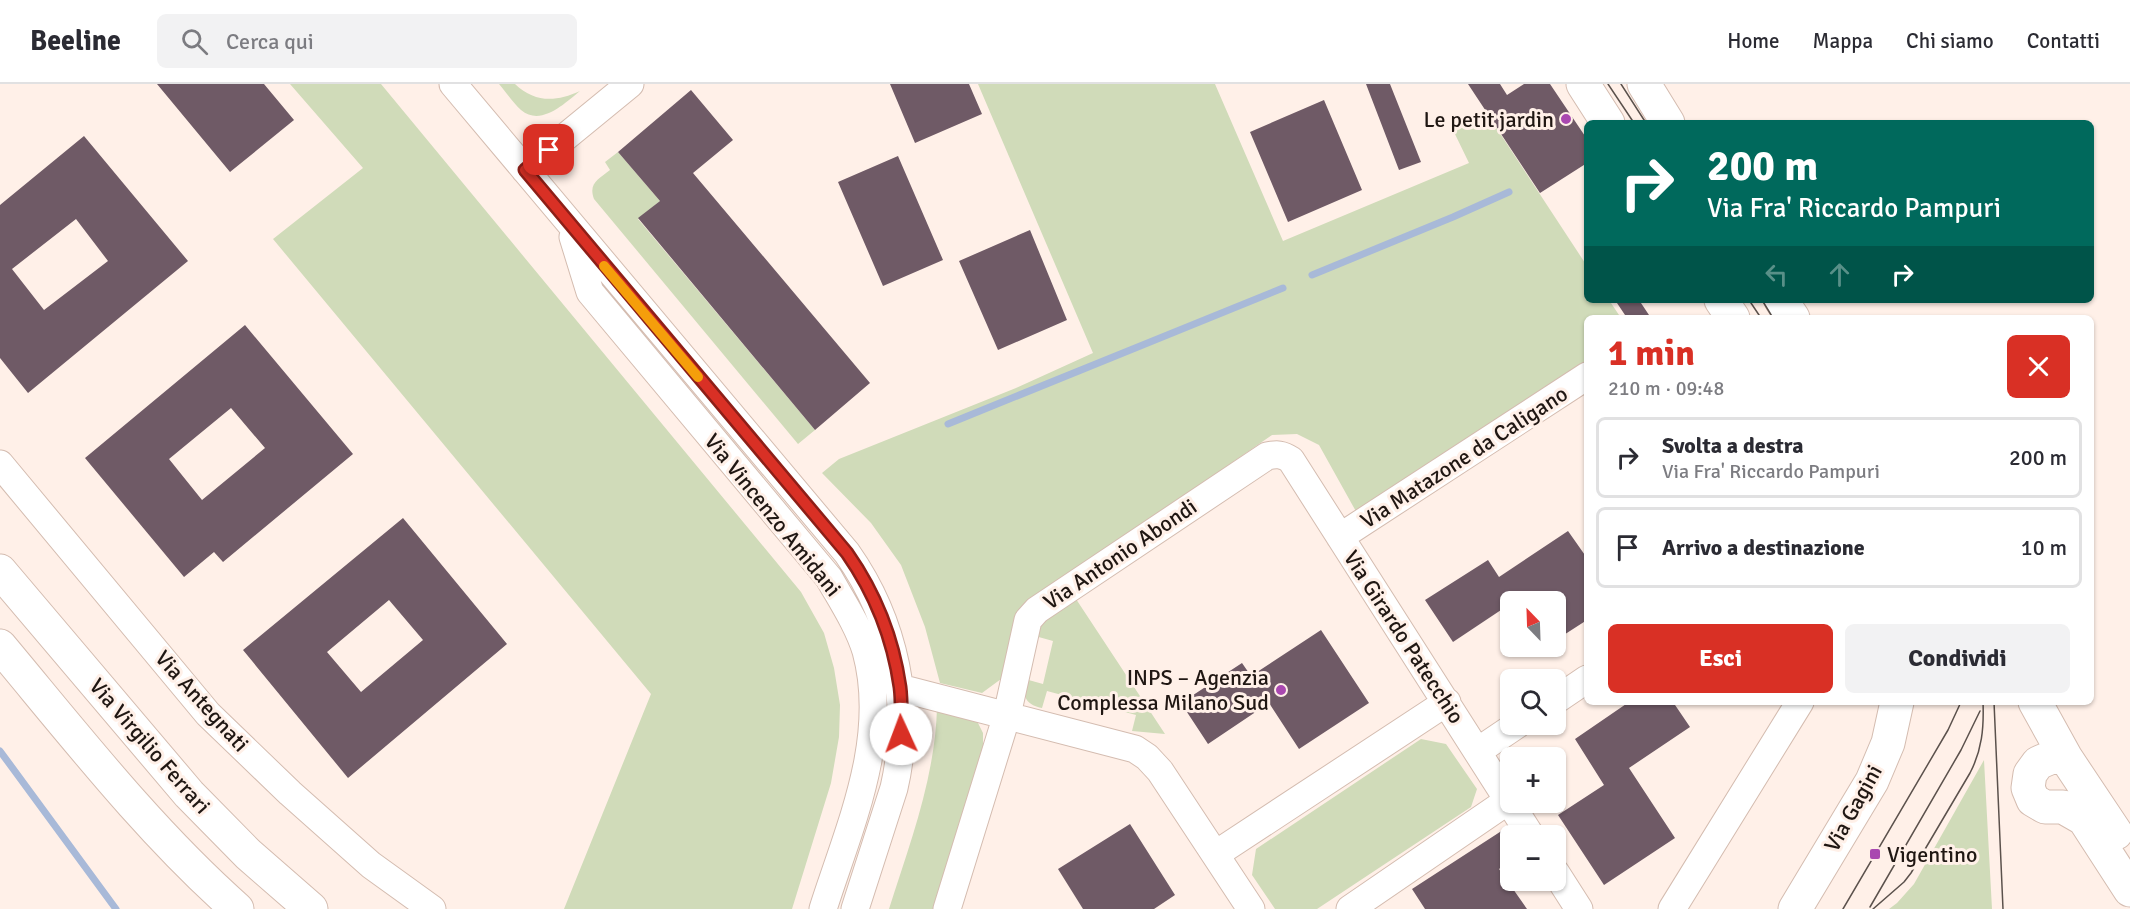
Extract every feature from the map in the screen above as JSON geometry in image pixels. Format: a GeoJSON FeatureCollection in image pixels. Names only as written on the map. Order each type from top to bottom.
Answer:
{"type":"FeatureCollection","features":[{"type":"Feature","properties":{"kind":"main road"},"geometry":{"type":"LineString","coordinates":[[1583,84],[1606,120]]}},
{"type":"Feature","properties":{"kind":"main road"},"geometry":{"type":"LineString","coordinates":[[1644,84],[1666,120]]}},
{"type":"Feature","properties":{"kind":"main road","name":"Via Virgilio Ferrari"},"geometry":{"type":"LineString","coordinates":[[0,571],[189,794],[248,854],[311,909]]}},
{"type":"Feature","properties":{"kind":"main road"},"geometry":{"type":"LineString","coordinates":[[0,646],[170,845],[237,909]]}},
{"type":"Feature","properties":{"kind":"main road","name":"Via Gagini"},"geometry":{"type":"LineString","coordinates":[[1795,909],[1872,781],[1888,743],[1896,705]]}},
{"type":"Feature","properties":{"kind":"main road"},"geometry":{"type":"LineString","coordinates":[[2037,705],[2066,758],[2130,853]]}},
{"type":"Feature","properties":{"kind":"main road"},"geometry":{"type":"LineString","coordinates":[[2066,758],[2052,757],[2038,763],[2030,774],[2028,788],[2033,800],[2045,807],[2063,807],[2084,819],[2130,890]]}},
{"type":"Feature","properties":{"kind":"street","name":"Via Vincenzo Amidani"},"geometry":{"type":"LineString","coordinates":[[453,84],[859,570],[885,624],[900,688],[901,734],[898,772],[855,909]]}},
{"type":"Feature","properties":{"kind":"street"},"geometry":{"type":"LineString","coordinates":[[525,170],[630,84]]}},
{"type":"Feature","properties":{"kind":"street","name":"Via Vincenzo Amidani"},"geometry":{"type":"LineString","coordinates":[[569,224],[590,291],[829,578],[854,622],[866,650],[873,688],[873,729],[868,761],[823,909]]}},
{"type":"Feature","properties":{"kind":"street","name":"Via Matazone da Caligano"},"geometry":{"type":"LineString","coordinates":[[1340,537],[1584,378]]}},
{"type":"Feature","properties":{"kind":"street","name":"Via Girardo Patecchio"},"geometry":{"type":"LineString","coordinates":[[1267,456],[1283,455],[1290,460],[1500,786]]}},
{"type":"Feature","properties":{"kind":"street","name":"Via Antonio Abondi"},"geometry":{"type":"LineString","coordinates":[[947,909],[1006,715],[1026,623],[1037,610],[1267,456]]}},
{"type":"Feature","properties":{"kind":"street","name":"Via Antegnati"},"geometry":{"type":"LineString","coordinates":[[0,464],[208,714],[290,793],[372,865],[432,909]]}},
{"type":"Feature","properties":{"kind":"street"},"geometry":{"type":"LineString","coordinates":[[1566,693],[1584,681]]}},
{"type":"Feature","properties":{"kind":"street"},"geometry":{"type":"LineString","coordinates":[[900,688],[1135,749],[1147,757],[1160,771],[1251,909]]}},
{"type":"Feature","properties":{"kind":"street"},"geometry":{"type":"LineString","coordinates":[[1216,854],[1447,702]]}},
{"type":"Feature","properties":{"kind":"street"},"geometry":{"type":"LineString","coordinates":[[1672,909],[1798,705]]}},
{"type":"Feature","properties":{"kind":"street"},"geometry":{"type":"LineString","coordinates":[[1478,751],[1502,735]]}},
{"type":"Feature","properties":{"kind":"street"},"geometry":{"type":"LineString","coordinates":[[1350,909],[1500,806]]}},
{"type":"Feature","properties":{"kind":"street"},"geometry":{"type":"LineString","coordinates":[[1566,889],[1579,909]]}},
{"type":"Feature","properties":{"kind":"green space"},"geometry":{"type":"Polygon","coordinates":[[[290,84],[381,84],[801,592],[824,633],[834,668],[840,705],[839,737],[831,783],[792,909],[564,909],[651,694],[273,239],[363,168],[290,84]]]}},
{"type":"Feature","properties":{"kind":"green space"},"geometry":{"type":"Polygon","coordinates":[[[499,84],[515,84],[530,95],[546,99],[563,97],[580,91],[552,111],[537,116],[529,115],[521,110],[499,84]]]}},
{"type":"Feature","properties":{"kind":"green space"},"geometry":{"type":"Polygon","coordinates":[[[978,84],[1215,84],[1283,241],[1469,163],[1453,130],[1484,109],[1584,261],[1584,303],[1611,303],[1619,315],[1584,315],[1584,365],[1358,515],[1319,445],[1297,434],[1272,435],[1030,602],[1014,619],[1001,679],[982,693],[940,683],[925,627],[901,565],[871,523],[822,473],[839,459],[1016,388],[1093,353],[978,84]]]}},
{"type":"Feature","properties":{"kind":"green space"},"geometry":{"type":"Polygon","coordinates":[[[618,152],[660,201],[638,219],[815,430],[798,444],[594,199],[592,189],[594,185],[610,170],[605,162],[618,152]]]}},
{"type":"Feature","properties":{"kind":"green space"},"geometry":{"type":"Polygon","coordinates":[[[1076,599],[1165,734],[1132,731],[1136,715],[1047,691],[1042,708],[1028,702],[1024,690],[1025,679],[1043,684],[1053,641],[1035,636],[1037,625],[1076,599]]]}},
{"type":"Feature","properties":{"kind":"green space"},"geometry":{"type":"Polygon","coordinates":[[[937,708],[977,721],[983,733],[983,748],[938,909],[889,909],[913,835],[932,760],[937,708]]]}},
{"type":"Feature","properties":{"kind":"green space"},"geometry":{"type":"Polygon","coordinates":[[[1421,739],[1446,744],[1477,789],[1471,807],[1317,909],[1275,909],[1252,875],[1256,849],[1421,739]]]}},
{"type":"Feature","properties":{"kind":"green space"},"geometry":{"type":"Polygon","coordinates":[[[1984,760],[1992,909],[1889,909],[1914,884],[1984,760]]]}},
{"type":"Feature","properties":{"kind":"building"},"geometry":{"type":"Polygon","coordinates":[[[157,84],[264,84],[294,120],[230,172],[157,84]]]}},
{"type":"Feature","properties":{"kind":"building"},"geometry":{"type":"Polygon","coordinates":[[[890,84],[969,84],[982,114],[915,143],[890,84]]]}},
{"type":"Feature","properties":{"kind":"building"},"geometry":{"type":"Polygon","coordinates":[[[1366,84],[1390,84],[1421,162],[1399,170],[1366,84]]]}},
{"type":"Feature","properties":{"kind":"building"},"geometry":{"type":"Polygon","coordinates":[[[1468,84],[1500,84],[1507,95],[1524,84],[1550,84],[1584,135],[1584,165],[1540,193],[1468,84]]]}},
{"type":"Feature","properties":{"kind":"building"},"geometry":{"type":"Polygon","coordinates":[[[691,90],[733,140],[693,173],[870,383],[815,430],[638,218],[660,201],[618,152],[691,90]]]}},
{"type":"Feature","properties":{"kind":"building"},"geometry":{"type":"Polygon","coordinates":[[[1324,100],[1362,190],[1288,222],[1250,132],[1324,100]]]}},
{"type":"Feature","properties":{"kind":"building"},"geometry":{"type":"Polygon","coordinates":[[[84,136],[188,261],[28,393],[0,358],[0,205],[84,136]],[[76,219],[12,269],[44,310],[108,261],[76,219]]]}},
{"type":"Feature","properties":{"kind":"building"},"geometry":{"type":"Polygon","coordinates":[[[898,156],[943,260],[883,286],[838,182],[898,156]]]}},
{"type":"Feature","properties":{"kind":"building"},"geometry":{"type":"Polygon","coordinates":[[[1030,230],[1067,320],[998,350],[959,261],[1030,230]]]}},
{"type":"Feature","properties":{"kind":"building"},"geometry":{"type":"Polygon","coordinates":[[[1617,303],[1641,303],[1649,315],[1625,315],[1617,303]]]}},
{"type":"Feature","properties":{"kind":"building"},"geometry":{"type":"Polygon","coordinates":[[[245,325],[353,454],[223,562],[214,552],[184,577],[85,458],[245,325]],[[231,408],[169,459],[202,500],[265,448],[231,408]]]}},
{"type":"Feature","properties":{"kind":"building"},"geometry":{"type":"Polygon","coordinates":[[[403,518],[507,644],[348,778],[243,650],[403,518]],[[389,600],[327,652],[361,692],[423,640],[389,600]]]}},
{"type":"Feature","properties":{"kind":"building"},"geometry":{"type":"Polygon","coordinates":[[[1568,531],[1584,554],[1584,622],[1566,634],[1566,591],[1500,591],[1500,611],[1453,642],[1425,600],[1488,560],[1499,577],[1568,531]]]}},
{"type":"Feature","properties":{"kind":"building","name":"INPS – Agenzia Complessa Milano Sud"},"geometry":{"type":"Polygon","coordinates":[[[1321,630],[1369,703],[1299,749],[1269,703],[1208,744],[1181,703],[1242,663],[1251,676],[1321,630]]]}},
{"type":"Feature","properties":{"kind":"building"},"geometry":{"type":"Polygon","coordinates":[[[1625,705],[1675,705],[1690,727],[1629,768],[1675,838],[1604,885],[1558,815],[1566,813],[1566,810],[1604,785],[1575,739],[1625,705]]]}},
{"type":"Feature","properties":{"kind":"building"},"geometry":{"type":"Polygon","coordinates":[[[1130,824],[1175,895],[1154,909],[1083,909],[1058,869],[1130,824]]]}},
{"type":"Feature","properties":{"kind":"building"},"geometry":{"type":"Polygon","coordinates":[[[1500,832],[1500,891],[1514,891],[1527,909],[1425,909],[1412,889],[1500,832]]]}},
{"type":"Feature","properties":{"kind":"waterway"},"geometry":{"type":"LineString","coordinates":[[1312,275],[1509,192]]}},
{"type":"Feature","properties":{"kind":"waterway"},"geometry":{"type":"LineString","coordinates":[[948,424],[1283,288]]}},
{"type":"Feature","properties":{"kind":"waterway"},"geometry":{"type":"LineString","coordinates":[[0,751],[116,909]]}},
{"type":"Feature","properties":{"kind":"tram line"},"geometry":{"type":"LineString","coordinates":[[1608,84],[1632,120]]}},
{"type":"Feature","properties":{"kind":"tram line"},"geometry":{"type":"LineString","coordinates":[[1621,84],[1644,120]]}},
{"type":"Feature","properties":{"kind":"tram line"},"geometry":{"type":"LineString","coordinates":[[1751,303],[1759,315]]}},
{"type":"Feature","properties":{"kind":"tram line"},"geometry":{"type":"LineString","coordinates":[[1764,303],[1771,315]]}},
{"type":"Feature","properties":{"kind":"tram line"},"geometry":{"type":"LineString","coordinates":[[1843,909],[1948,730],[1960,705]]}},
{"type":"Feature","properties":{"kind":"tram line"},"geometry":{"type":"LineString","coordinates":[[1873,909],[1911,873],[1970,773],[1981,739],[1983,705]]}},
{"type":"Feature","properties":{"kind":"tram line"},"geometry":{"type":"LineString","coordinates":[[1994,705],[2003,909]]}},
{"type":"Feature","properties":{"kind":"tram line"},"geometry":{"type":"LineString","coordinates":[[1870,907],[1961,750],[1980,711]]}},
{"type":"Feature","properties":{"kind":"slow traffic"},"geometry":{"type":"LineString","coordinates":[[604,266],[698,377]]}},
{"type":"Feature","properties":{"kind":"place","name":"Le petit jardin"},"geometry":{"type":"Point","coordinates":[1566,119]}},
{"type":"Feature","properties":{"kind":"place","name":"INPS – Agenzia Complessa Milano Sud"},"geometry":{"type":"Point","coordinates":[1281,690]}},
{"type":"Feature","properties":{"kind":"place","name":"Vigentino"},"geometry":{"type":"Point","coordinates":[1875,854]}},
{"type":"Feature","properties":{"kind":"route"},"geometry":{"type":"LineString","coordinates":[[549,150],[525,170],[859,570],[885,624],[891,644],[900,688],[901,734]]}}]}
